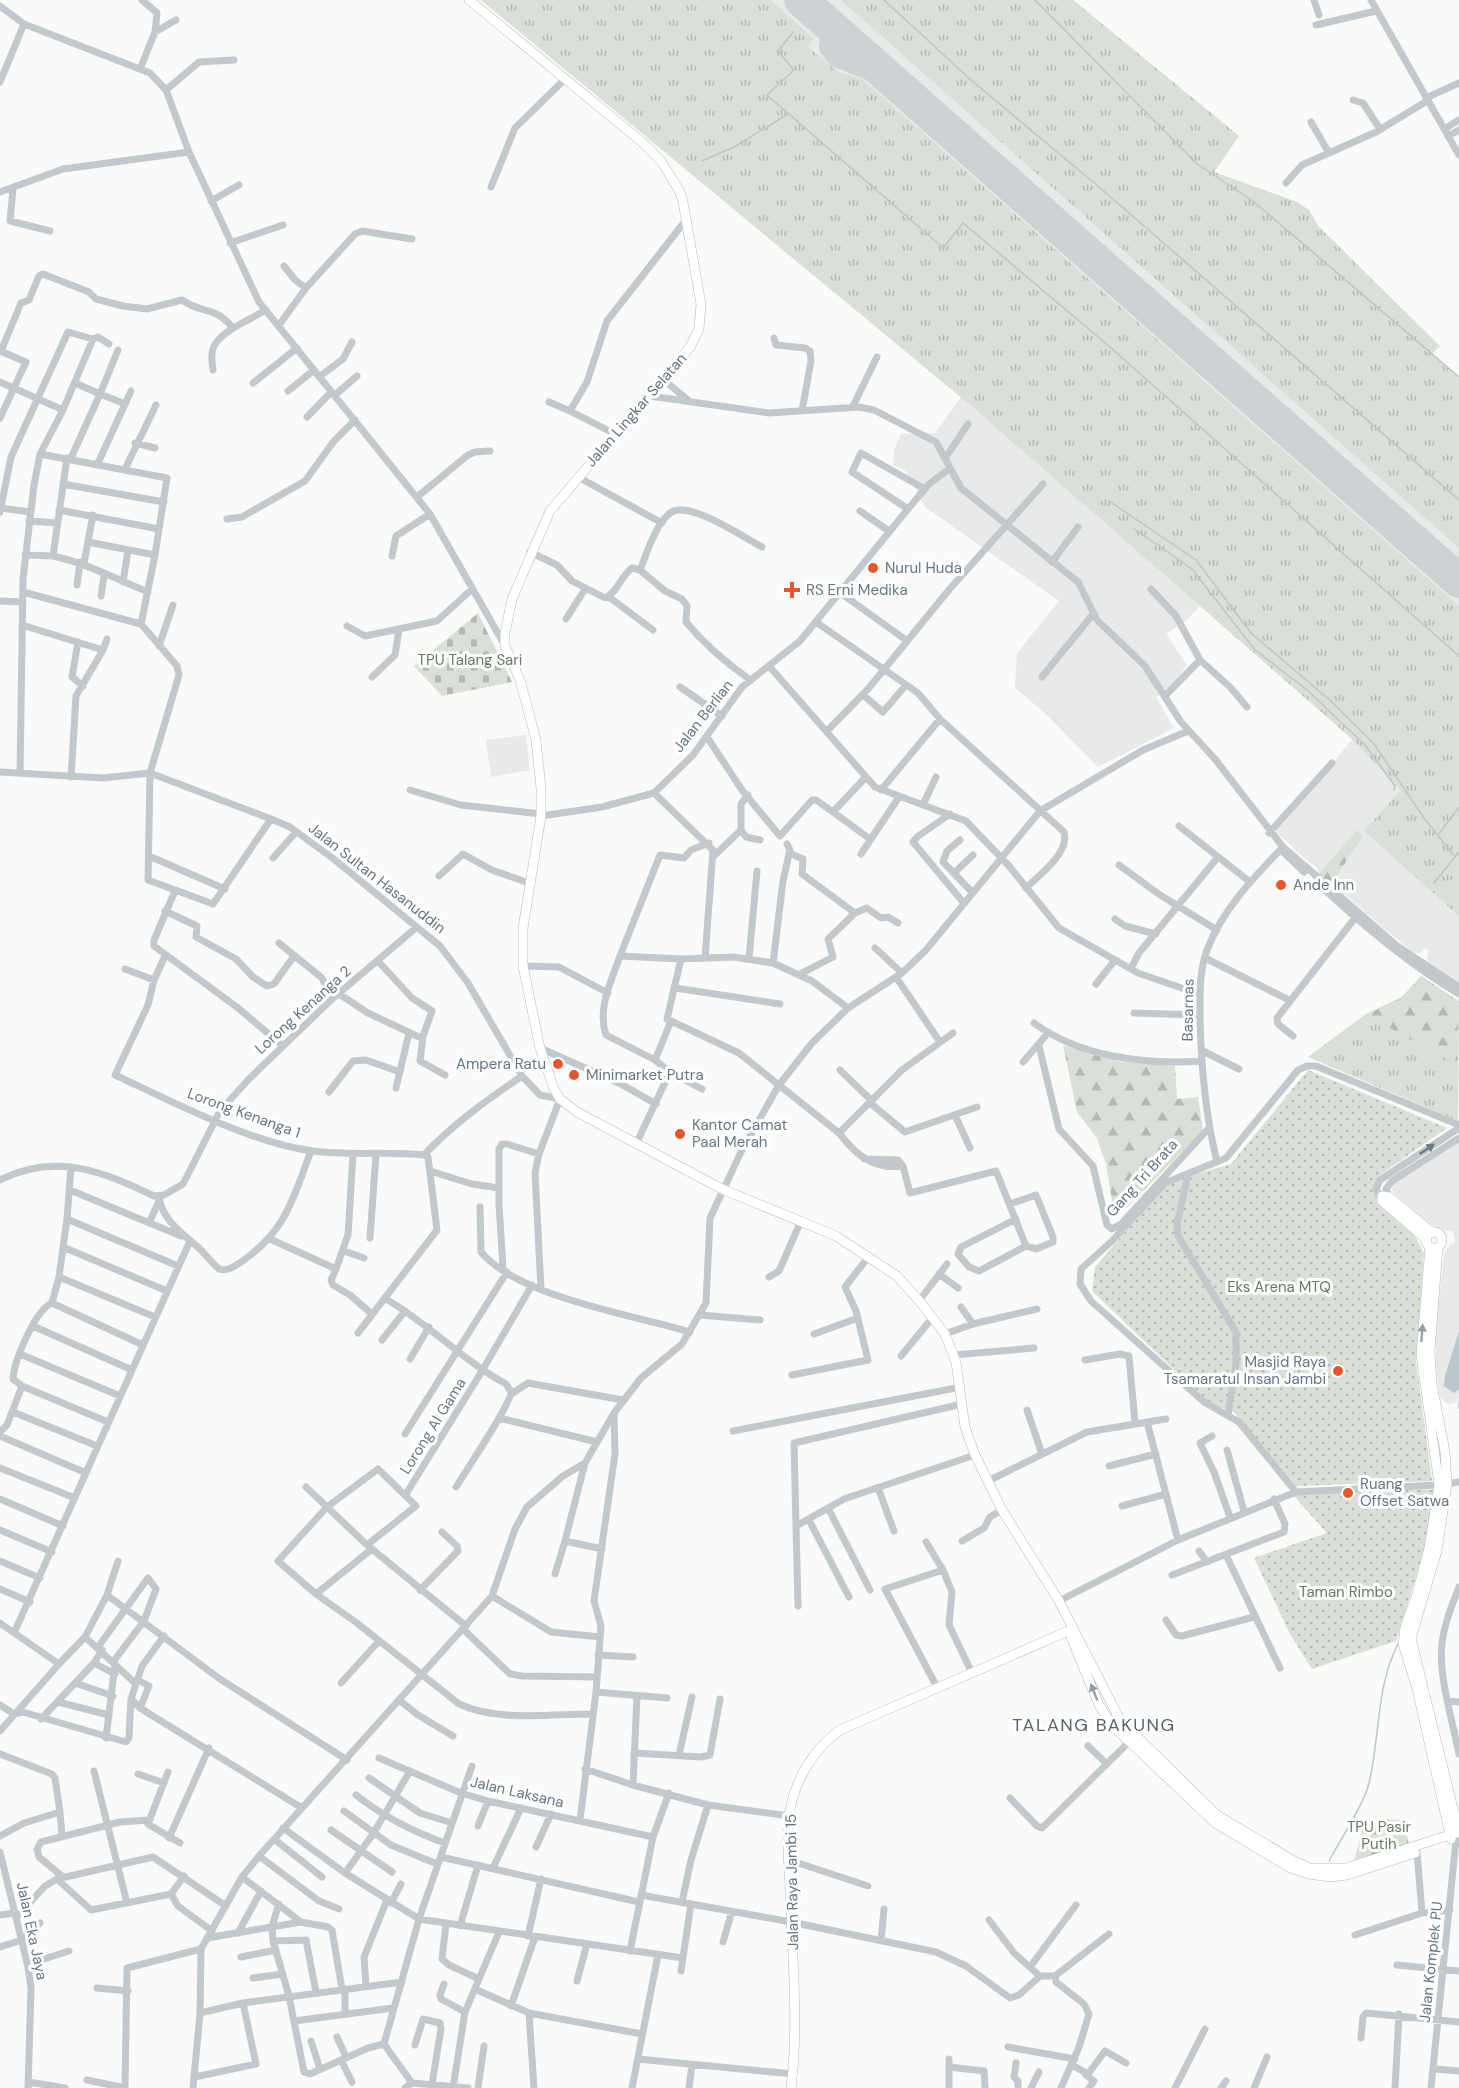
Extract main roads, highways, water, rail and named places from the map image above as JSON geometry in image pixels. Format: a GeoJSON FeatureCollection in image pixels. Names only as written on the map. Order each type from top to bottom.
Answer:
{"type":"FeatureCollection","features":[{"type":"Feature","properties":{"kind":"highway","name":"Jalan Lingkar Selatan"},"geometry":{"type":"LineString","coordinates":[[469,0],[642,142],[661,161],[680,192],[700,286],[700,322],[690,348],[550,511],[530,552],[512,599],[505,646],[519,680],[536,740],[541,788],[541,815],[523,928],[523,966],[540,1048],[560,1099],[577,1112],[722,1189],[836,1236],[897,1276],[920,1301],[945,1334],[954,1354],[961,1387],[965,1427],[975,1455],[1002,1510],[1059,1601],[1070,1627]]}},
{"type":"Feature","properties":{"kind":"highway"},"geometry":{"type":"LineString","coordinates":[[1386,1199],[1432,1241],[1420,1354],[1443,1485],[1433,1549],[1405,1627],[1403,1644],[1456,1836]]}},
{"type":"Feature","properties":{"kind":"highway"},"geometry":{"type":"LineString","coordinates":[[1070,1627],[1112,1708],[1134,1737],[1183,1780],[1217,1815],[1276,1855],[1290,1868],[1330,1877],[1347,1875],[1417,1852],[1456,1836]]}},
{"type":"Feature","properties":{"kind":"highway"},"geometry":{"type":"LineString","coordinates":[[1070,1627],[1099,1705],[1128,1743],[1178,1786],[1198,1810],[1215,1824],[1276,1855],[1310,1868],[1346,1868],[1456,1836]]}},
{"type":"Feature","properties":{"kind":"highway","name":"Jalan Raya Jambi 15"},"geometry":{"type":"LineString","coordinates":[[790,2088],[792,2073],[790,1816],[802,1776],[828,1739],[848,1726],[972,1673],[1070,1627]]}},
{"type":"Feature","properties":{"kind":"waterway"},"geometry":{"type":"LineString","coordinates":[[884,0],[972,81],[1098,186],[1459,500]]}},
{"type":"Feature","properties":{"kind":"waterway"},"geometry":{"type":"LineString","coordinates":[[1035,0],[1196,163],[1254,202],[1459,377]]}},
{"type":"Feature","properties":{"kind":"waterway"},"geometry":{"type":"LineString","coordinates":[[794,31],[778,51],[794,70],[767,95],[943,248],[963,223],[1103,341],[1459,656]]}},
{"type":"Feature","properties":{"kind":"waterway"},"geometry":{"type":"LineString","coordinates":[[702,161],[734,147],[788,114]]}},
{"type":"Feature","properties":{"kind":"waterway"},"geometry":{"type":"LineString","coordinates":[[1109,501],[1196,560],[1251,633],[1332,702],[1374,744],[1424,818],[1455,857]]}},
{"type":"Feature","properties":{"kind":"waterway"},"geometry":{"type":"LineString","coordinates":[[1133,528],[1192,569],[1255,650],[1306,689],[1365,745],[1395,786],[1394,790]]}},
{"type":"Feature","properties":{"kind":"waterway"},"geometry":{"type":"LineString","coordinates":[[1438,835],[1459,807]]}},
{"type":"Feature","properties":{"kind":"waterway"},"geometry":{"type":"LineString","coordinates":[[1434,883],[1459,852]]}},
{"type":"Feature","properties":{"kind":"waterway"},"geometry":{"type":"LineString","coordinates":[[1459,1402],[1459,1408]]}},
{"type":"Feature","properties":{"kind":"waterway"},"geometry":{"type":"LineString","coordinates":[[1329,1861],[1357,1811],[1369,1783],[1382,1695],[1391,1660],[1398,1644]]}},
{"type":"Feature","properties":{"kind":"place","name":"Nurul Huda"},"geometry":{"type":"Point","coordinates":[873,568]}},
{"type":"Feature","properties":{"kind":"place","name":"RS Erni Medika"},"geometry":{"type":"Point","coordinates":[792,590]}},
{"type":"Feature","properties":{"kind":"place","name":"Ande Inn"},"geometry":{"type":"Point","coordinates":[1281,885]}},
{"type":"Feature","properties":{"kind":"place","name":"Ampera Ratu"},"geometry":{"type":"Point","coordinates":[558,1064]}},
{"type":"Feature","properties":{"kind":"place","name":"Minimarket Putra"},"geometry":{"type":"Point","coordinates":[574,1075]}},
{"type":"Feature","properties":{"kind":"place","name":"Kantor Camat Paal Merah"},"geometry":{"type":"Point","coordinates":[680,1134]}},
{"type":"Feature","properties":{"kind":"place","name":"Masjid Raya Tsamaratul Insan Jambi"},"geometry":{"type":"Point","coordinates":[1338,1371]}},
{"type":"Feature","properties":{"kind":"place","name":"Ruang Offset Satwa"},"geometry":{"type":"Point","coordinates":[1348,1493]}},
{"type":"Feature","properties":{"kind":"district","name":"TALANG BAKUNG"},"geometry":{"type":"Point","coordinates":[1094,1725]}},
{"type":"Feature","properties":{"kind":"park label","name":"TPU Talang Sari"},"geometry":{"type":"Point","coordinates":[470,660]}},
{"type":"Feature","properties":{"kind":"park label","name":"Eks Arena MTQ"},"geometry":{"type":"Point","coordinates":[1279,1287]}},
{"type":"Feature","properties":{"kind":"park label","name":"Taman Rimbo"},"geometry":{"type":"Point","coordinates":[1346,1592]}},
{"type":"Feature","properties":{"kind":"park label","name":"TPU Pasir Putih"},"geometry":{"type":"Point","coordinates":[1379,1836]}}]}
